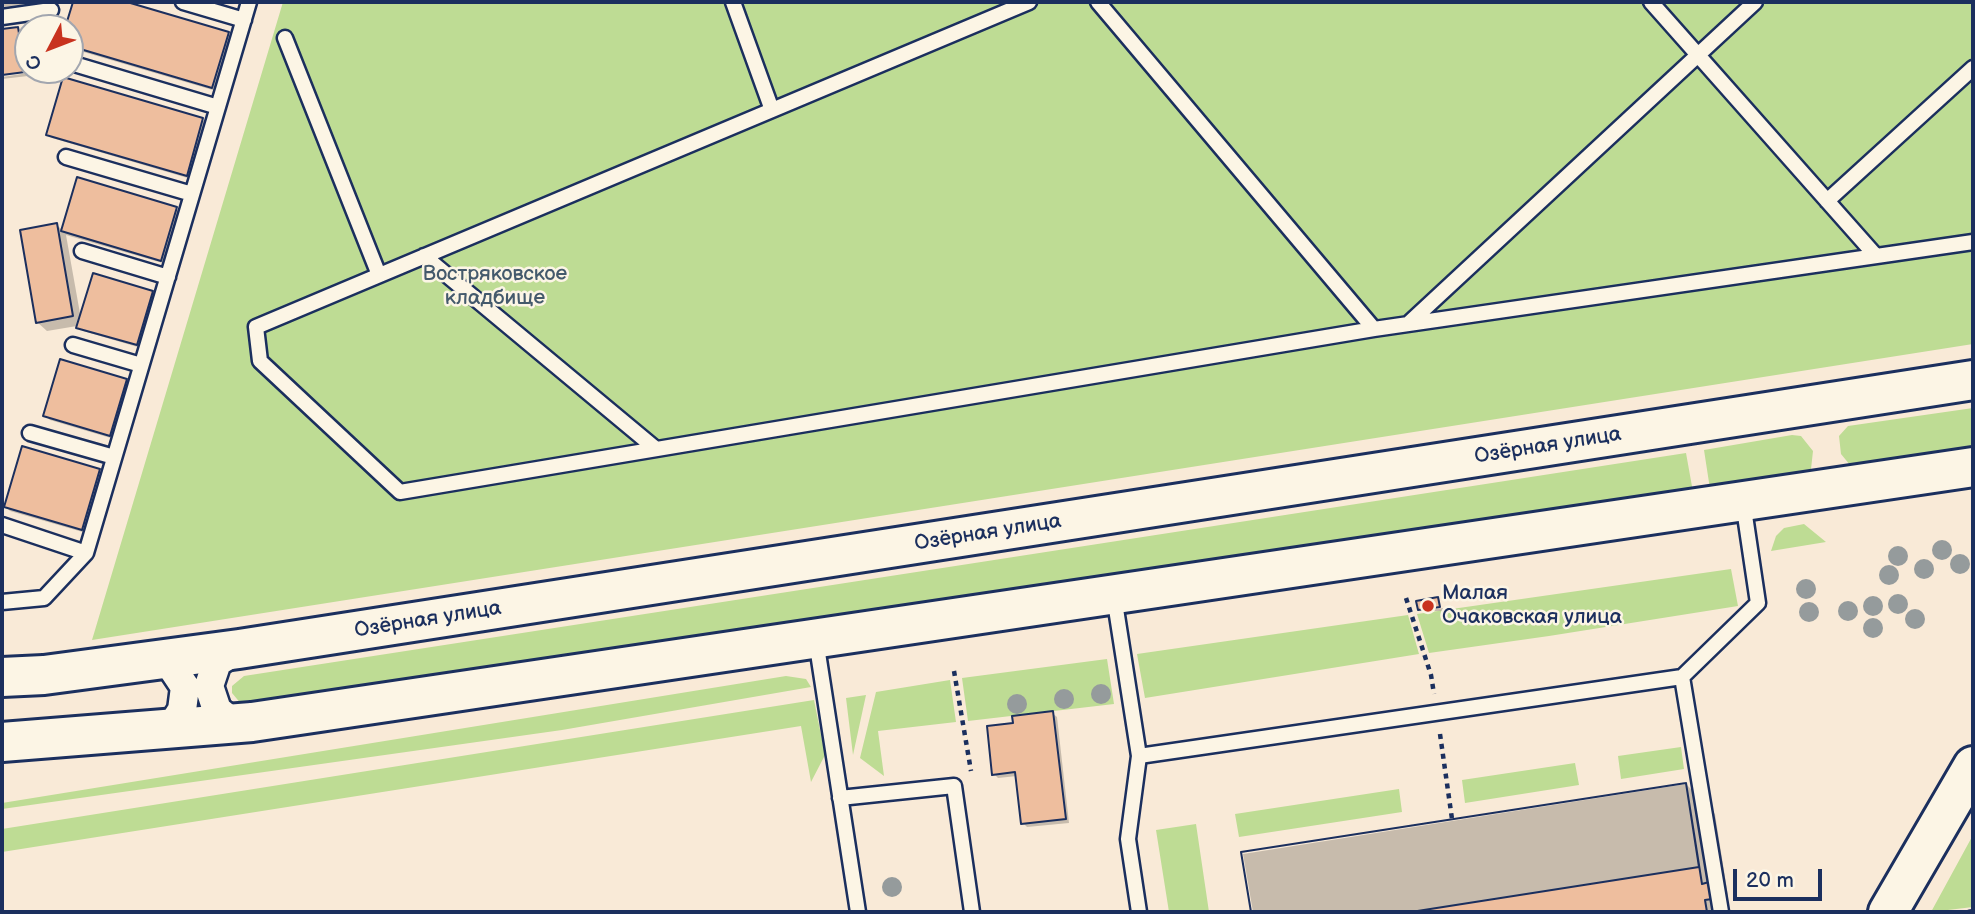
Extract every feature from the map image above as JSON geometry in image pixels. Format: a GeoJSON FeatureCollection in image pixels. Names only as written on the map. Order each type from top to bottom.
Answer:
{"type":"FeatureCollection","features":[{"type":"Feature","properties":{"kind":"main road","name":"Озёрная улица"},"geometry":{"type":"LineString","coordinates":[[2,677],[44,675],[239,649],[1973,380]]}},
{"type":"Feature","properties":{"kind":"main road"},"geometry":{"type":"LineString","coordinates":[[2,742],[252,722],[1973,467]]}},
{"type":"Feature","properties":{"kind":"main road"},"geometry":{"type":"LineString","coordinates":[[1888,912],[1973,766]]}},
{"type":"Feature","properties":{"kind":"street"},"geometry":{"type":"LineString","coordinates":[[239,649],[217,662],[209,686],[211,699],[228,718],[252,722]]}},
{"type":"Feature","properties":{"kind":"street"},"geometry":{"type":"LineString","coordinates":[[148,660],[171,666],[185,687],[182,710],[175,721],[153,731]]}},
{"type":"Feature","properties":{"kind":"lane"},"geometry":{"type":"LineString","coordinates":[[183,2],[243,20]]}},
{"type":"Feature","properties":{"kind":"lane"},"geometry":{"type":"LineString","coordinates":[[2,602],[44,598],[86,553],[249,2]]}},
{"type":"Feature","properties":{"kind":"lane"},"geometry":{"type":"LineString","coordinates":[[733,2],[772,110]]}},
{"type":"Feature","properties":{"kind":"lane"},"geometry":{"type":"LineString","coordinates":[[1029,2],[256,327],[260,361],[400,492],[1374,329],[1973,242]]}},
{"type":"Feature","properties":{"kind":"lane"},"geometry":{"type":"LineString","coordinates":[[1098,2],[1374,329]]}},
{"type":"Feature","properties":{"kind":"lane"},"geometry":{"type":"LineString","coordinates":[[1651,2],[1875,256]]}},
{"type":"Feature","properties":{"kind":"lane"},"geometry":{"type":"LineString","coordinates":[[1408,324],[1755,2]]}},
{"type":"Feature","properties":{"kind":"lane"},"geometry":{"type":"LineString","coordinates":[[2,17],[51,10]]}},
{"type":"Feature","properties":{"kind":"lane"},"geometry":{"type":"LineString","coordinates":[[285,37],[379,275]]}},
{"type":"Feature","properties":{"kind":"lane"},"geometry":{"type":"LineString","coordinates":[[84,67],[218,107]]}},
{"type":"Feature","properties":{"kind":"lane"},"geometry":{"type":"LineString","coordinates":[[1827,201],[1973,68]]}},
{"type":"Feature","properties":{"kind":"lane"},"geometry":{"type":"LineString","coordinates":[[66,157],[192,194]]}},
{"type":"Feature","properties":{"kind":"lane"},"geometry":{"type":"LineString","coordinates":[[82,251],[167,277]]}},
{"type":"Feature","properties":{"kind":"lane"},"geometry":{"type":"LineString","coordinates":[[424,256],[656,449]]}},
{"type":"Feature","properties":{"kind":"lane"},"geometry":{"type":"LineString","coordinates":[[73,345],[141,365]]}},
{"type":"Feature","properties":{"kind":"lane"},"geometry":{"type":"LineString","coordinates":[[30,433],[114,457]]}},
{"type":"Feature","properties":{"kind":"lane"},"geometry":{"type":"LineString","coordinates":[[1139,756],[1682,677],[1758,603],[1743,500]]}},
{"type":"Feature","properties":{"kind":"lane"},"geometry":{"type":"LineString","coordinates":[[2,525],[86,553]]}},
{"type":"Feature","properties":{"kind":"lane"},"geometry":{"type":"LineString","coordinates":[[1114,594],[1139,756],[1128,839],[1139,912]]}},
{"type":"Feature","properties":{"kind":"lane"},"geometry":{"type":"LineString","coordinates":[[816,639],[858,912]]}},
{"type":"Feature","properties":{"kind":"lane"},"geometry":{"type":"LineString","coordinates":[[1682,677],[1721,912]]}},
{"type":"Feature","properties":{"kind":"lane"},"geometry":{"type":"LineString","coordinates":[[840,798],[954,786],[972,912]]}},
{"type":"Feature","properties":{"kind":"path"},"geometry":{"type":"LineString","coordinates":[[954,671],[973,783],[954,786]]}},
{"type":"Feature","properties":{"kind":"path"},"geometry":{"type":"LineString","coordinates":[[1968,912],[1973,911]]}},
{"type":"Feature","properties":{"kind":"green space","name":"Востряковское кладбище"},"geometry":{"type":"Polygon","coordinates":[[[283,2],[1973,2],[1973,344],[92,640],[283,2]]]}},
{"type":"Feature","properties":{"kind":"green space"},"geometry":{"type":"Polygon","coordinates":[[[1973,408],[1973,449],[1856,466],[1850,465],[1841,454],[1839,436],[1848,426],[1973,408]]]}},
{"type":"Feature","properties":{"kind":"green space"},"geometry":{"type":"Polygon","coordinates":[[[1792,435],[1801,436],[1813,451],[1811,469],[1806,473],[1710,489],[1704,450],[1792,435]]]}},
{"type":"Feature","properties":{"kind":"green space"},"geometry":{"type":"Polygon","coordinates":[[[1686,453],[1693,492],[242,705],[232,693],[232,686],[244,676],[1686,453]]]}},
{"type":"Feature","properties":{"kind":"green space"},"geometry":{"type":"Polygon","coordinates":[[[1804,524],[1826,542],[1771,551],[1776,536],[1784,528],[1804,524]]]}},
{"type":"Feature","properties":{"kind":"green space"},"geometry":{"type":"Polygon","coordinates":[[[1731,569],[1738,606],[1549,636],[1429,653],[1417,614],[1731,569]]]}},
{"type":"Feature","properties":{"kind":"green space"},"geometry":{"type":"Polygon","coordinates":[[[1408,615],[1419,654],[1145,698],[1137,654],[1408,615]]]}},
{"type":"Feature","properties":{"kind":"green space"},"geometry":{"type":"Polygon","coordinates":[[[1107,659],[1114,704],[968,721],[962,678],[1107,659]]]}},
{"type":"Feature","properties":{"kind":"green space"},"geometry":{"type":"Polygon","coordinates":[[[786,676],[806,679],[811,687],[562,730],[2,809],[2,803],[786,676]]]}},
{"type":"Feature","properties":{"kind":"green space"},"geometry":{"type":"Polygon","coordinates":[[[950,680],[956,722],[878,731],[884,776],[860,758],[876,692],[950,680]]]}},
{"type":"Feature","properties":{"kind":"green space"},"geometry":{"type":"Polygon","coordinates":[[[866,695],[853,755],[846,698],[866,695]]]}},
{"type":"Feature","properties":{"kind":"green space"},"geometry":{"type":"Polygon","coordinates":[[[814,700],[825,755],[811,782],[801,726],[2,852],[2,829],[814,700]]]}},
{"type":"Feature","properties":{"kind":"green space"},"geometry":{"type":"Polygon","coordinates":[[[1681,747],[1684,769],[1621,779],[1618,756],[1681,747]]]}},
{"type":"Feature","properties":{"kind":"green space"},"geometry":{"type":"Polygon","coordinates":[[[1575,763],[1579,785],[1465,803],[1462,780],[1575,763]]]}},
{"type":"Feature","properties":{"kind":"green space"},"geometry":{"type":"Polygon","coordinates":[[[1399,789],[1402,812],[1239,837],[1235,814],[1399,789]]]}},
{"type":"Feature","properties":{"kind":"green space"},"geometry":{"type":"Polygon","coordinates":[[[1196,824],[1209,912],[1169,912],[1156,830],[1196,824]]]}},
{"type":"Feature","properties":{"kind":"green space"},"geometry":{"type":"Polygon","coordinates":[[[1973,835],[1973,907],[1931,912],[1973,835]]]}},
{"type":"Feature","properties":{"kind":"building"},"geometry":{"type":"Polygon","coordinates":[[[73,2],[127,2],[229,32],[212,88],[84,50],[84,14],[69,14],[73,2]]]}},
{"type":"Feature","properties":{"kind":"building"},"geometry":{"type":"Polygon","coordinates":[[[14,28],[14,73],[2,75],[2,29],[14,28]]]}},
{"type":"Feature","properties":{"kind":"building"},"geometry":{"type":"Polygon","coordinates":[[[84,83],[203,118],[187,176],[46,135],[61,84],[84,83]]]}},
{"type":"Feature","properties":{"kind":"building"},"geometry":{"type":"Polygon","coordinates":[[[77,177],[177,207],[161,261],[61,231],[77,177]]]}},
{"type":"Feature","properties":{"kind":"building"},"geometry":{"type":"Polygon","coordinates":[[[57,223],[73,316],[36,323],[20,230],[57,223]]]}},
{"type":"Feature","properties":{"kind":"building"},"geometry":{"type":"Polygon","coordinates":[[[93,273],[153,291],[137,345],[76,328],[93,273]]]}},
{"type":"Feature","properties":{"kind":"building"},"geometry":{"type":"Polygon","coordinates":[[[60,359],[127,379],[110,436],[43,416],[60,359]]]}},
{"type":"Feature","properties":{"kind":"building"},"geometry":{"type":"Polygon","coordinates":[[[22,446],[100,469],[82,530],[4,507],[22,446]]]}},
{"type":"Feature","properties":{"kind":"building"},"geometry":{"type":"Polygon","coordinates":[[[1438,597],[1440,607],[1418,610],[1416,601],[1438,597]]]}},
{"type":"Feature","properties":{"kind":"building"},"geometry":{"type":"Polygon","coordinates":[[[1053,711],[1066,819],[1021,824],[1015,772],[992,775],[987,726],[1013,723],[1012,716],[1053,711]]]}},
{"type":"Feature","properties":{"kind":"building"},"geometry":{"type":"Polygon","coordinates":[[[1686,783],[1699,867],[1411,912],[1251,912],[1241,852],[1686,783]]]}},
{"type":"Feature","properties":{"kind":"building"},"geometry":{"type":"Polygon","coordinates":[[[1686,783],[1702,884],[1709,882],[1712,899],[1705,900],[1707,912],[1251,912],[1241,852],[1686,783]]]}},
{"type":"Feature","properties":{"kind":"place","name":"Малая Очаковская улица"},"geometry":{"type":"Point","coordinates":[1428,606]}}]}
